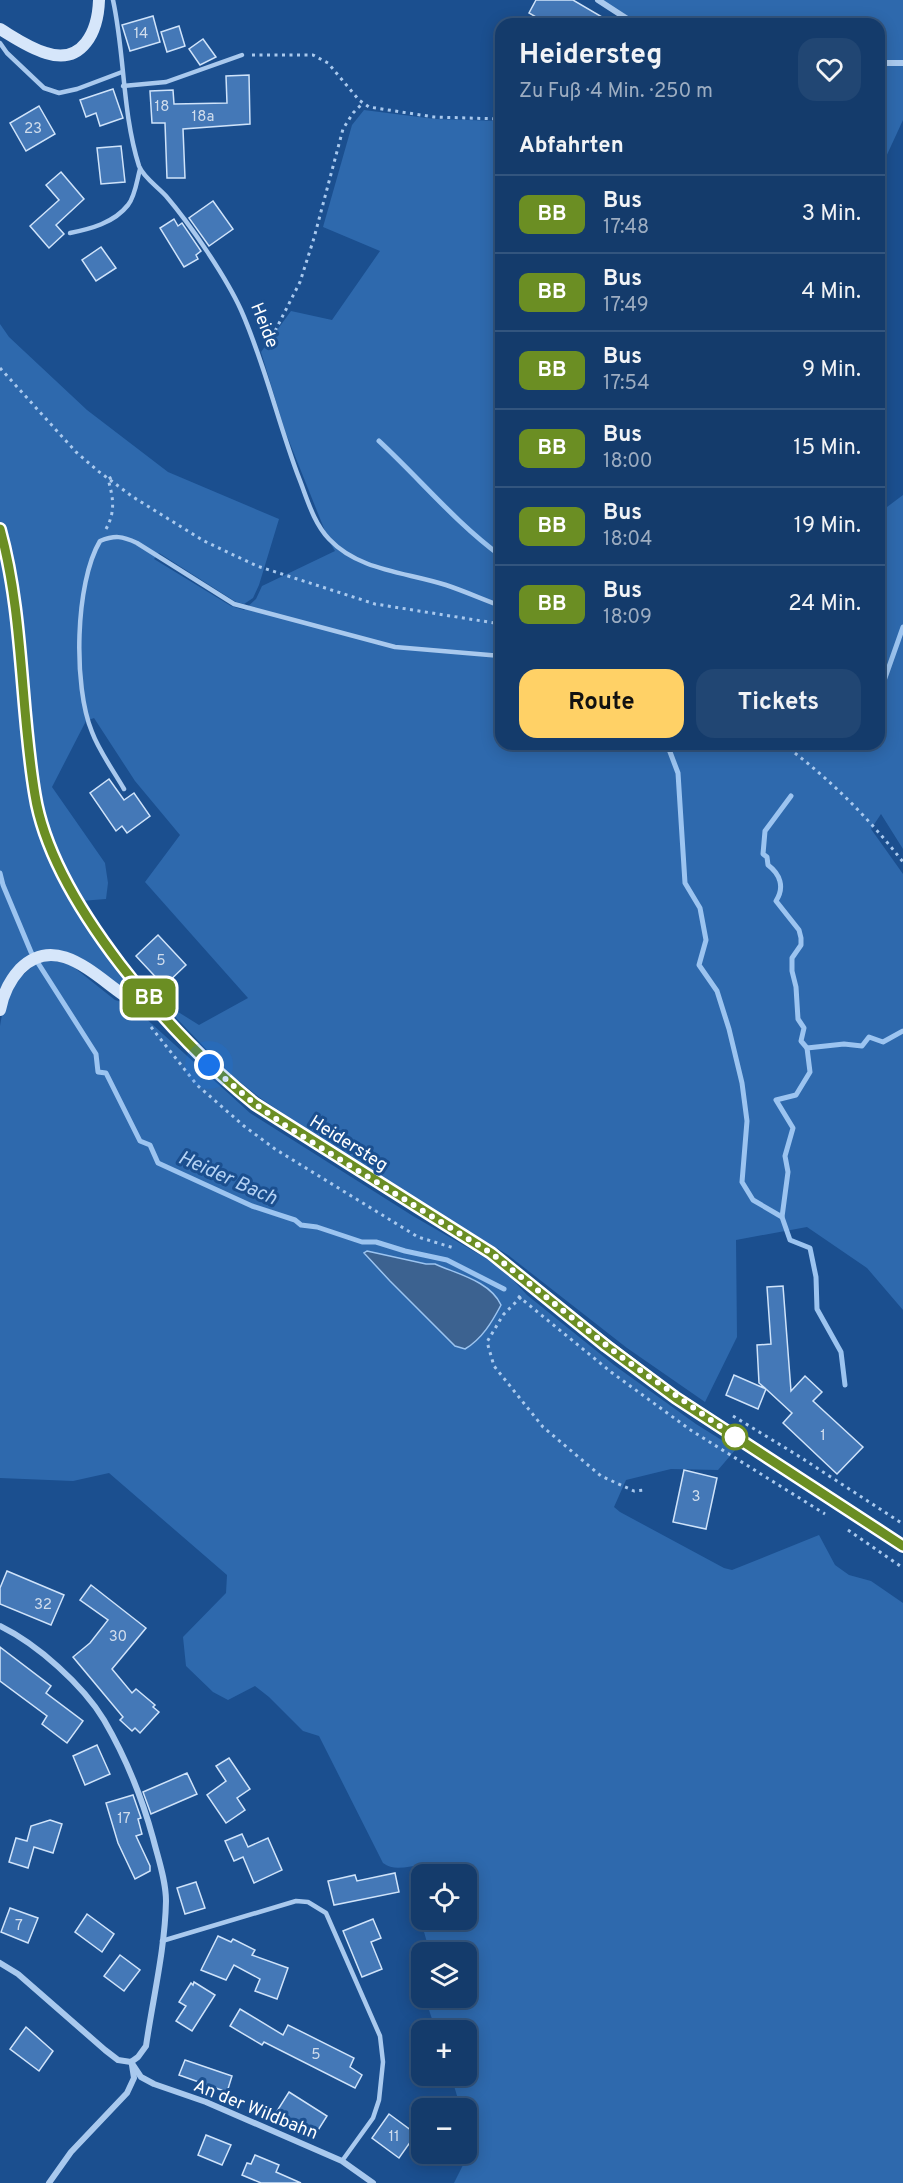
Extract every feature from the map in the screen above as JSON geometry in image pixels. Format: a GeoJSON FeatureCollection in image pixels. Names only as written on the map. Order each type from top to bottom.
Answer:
{"type":"FeatureCollection","features":[{"type":"Feature","properties":{"kind":"main road"},"geometry":{"type":"LineString","coordinates":[[0,28],[29,46],[48,54],[71,54],[83,46],[93,32],[99,0]]}},
{"type":"Feature","properties":{"kind":"main road","name":"Heidersteg"},"geometry":{"type":"LineString","coordinates":[[0,530],[19,640],[31,770],[38,812],[50,846],[85,913],[119,962],[192,1048],[226,1081],[255,1104],[491,1253],[587,1331],[676,1398],[903,1546]]}},
{"type":"Feature","properties":{"kind":"main road"},"geometry":{"type":"LineString","coordinates":[[0,1010],[9,983],[34,959],[50,954],[66,957],[78,963],[124,996],[149,999]]}},
{"type":"Feature","properties":{"kind":"street"},"geometry":{"type":"LineString","coordinates":[[598,0],[625,18]]}},
{"type":"Feature","properties":{"kind":"street"},"geometry":{"type":"LineString","coordinates":[[885,63],[903,63]]}},
{"type":"Feature","properties":{"kind":"street"},"geometry":{"type":"LineString","coordinates":[[0,1626],[13,1632],[45,1655],[85,1695],[103,1719],[145,1811],[166,1899],[146,2046],[131,2062],[118,2060],[18,1974],[0,1963]]}},
{"type":"Feature","properties":{"kind":"street"},"geometry":{"type":"LineString","coordinates":[[49,2183],[71,2152],[127,2094],[134,2078],[131,2062]]}},
{"type":"Feature","properties":{"kind":"street","name":"An der Wildbahn"},"geometry":{"type":"LineString","coordinates":[[131,2062],[141,2078],[342,2161],[373,2183]]}},
{"type":"Feature","properties":{"kind":"lane","name":"Heide"},"geometry":{"type":"LineString","coordinates":[[113,0],[128,118],[140,169],[166,197],[212,260],[240,307],[255,342],[283,435],[314,517],[328,538],[357,560],[446,585],[495,604]]}},
{"type":"Feature","properties":{"kind":"lane"},"geometry":{"type":"LineString","coordinates":[[0,43],[7,53],[44,88],[59,93],[77,89],[122,72]]}},
{"type":"Feature","properties":{"kind":"lane"},"geometry":{"type":"LineString","coordinates":[[123,86],[166,82],[242,55]]}},
{"type":"Feature","properties":{"kind":"lane"},"geometry":{"type":"LineString","coordinates":[[70,233],[104,224],[117,215],[129,204],[140,169]]}},
{"type":"Feature","properties":{"kind":"lane"},"geometry":{"type":"LineString","coordinates":[[124,789],[92,733],[78,664],[88,567],[92,554],[100,541],[112,536],[123,536],[234,604],[395,647],[495,655]]}},
{"type":"Feature","properties":{"kind":"lane"},"geometry":{"type":"LineString","coordinates":[[162,1941],[296,1901],[308,1902],[326,1913],[380,2036],[383,2062],[379,2100],[373,2118],[342,2161]]}},
{"type":"Feature","properties":{"kind":"path"},"geometry":{"type":"LineString","coordinates":[[242,55],[313,55],[328,63],[350,91],[369,107],[434,117],[495,119]]}},
{"type":"Feature","properties":{"kind":"path"},"geometry":{"type":"LineString","coordinates":[[255,342],[273,335],[288,309],[300,282],[314,238],[343,129],[353,113],[363,103]]}},
{"type":"Feature","properties":{"kind":"path"},"geometry":{"type":"LineString","coordinates":[[0,368],[76,452],[195,536],[257,566],[375,604],[495,623]]}},
{"type":"Feature","properties":{"kind":"path"},"geometry":{"type":"LineString","coordinates":[[100,541],[112,519],[114,499],[110,478]]}},
{"type":"Feature","properties":{"kind":"path"},"geometry":{"type":"LineString","coordinates":[[790,750],[842,792],[875,826],[903,862]]}},
{"type":"Feature","properties":{"kind":"path"},"geometry":{"type":"LineString","coordinates":[[149,999],[148,1020],[158,1035],[197,1085],[244,1126],[275,1149],[418,1237],[457,1249]]}},
{"type":"Feature","properties":{"kind":"path"},"geometry":{"type":"LineString","coordinates":[[533,1286],[503,1315],[487,1342],[494,1366],[543,1427],[602,1476],[634,1491],[645,1490]]}},
{"type":"Feature","properties":{"kind":"path"},"geometry":{"type":"LineString","coordinates":[[515,1291],[520,1298],[611,1371],[692,1431],[829,1517]]}},
{"type":"Feature","properties":{"kind":"path"},"geometry":{"type":"LineString","coordinates":[[729,1413],[903,1524]]}},
{"type":"Feature","properties":{"kind":"path"},"geometry":{"type":"LineString","coordinates":[[848,1529],[903,1568]]}},
{"type":"Feature","properties":{"kind":"shaded area"},"geometry":{"type":"Polygon","coordinates":[[[602,0],[903,0],[903,60],[885,60],[885,18],[630,18],[602,0]]]}},
{"type":"Feature","properties":{"kind":"shaded area"},"geometry":{"type":"Polygon","coordinates":[[[885,65],[903,66],[903,120],[885,159],[885,65]]]}},
{"type":"Feature","properties":{"kind":"shaded area"},"geometry":{"type":"Polygon","coordinates":[[[364,110],[435,119],[495,121],[495,750],[885,750],[885,508],[903,495],[903,849],[881,814],[871,829],[903,874],[903,1310],[867,1268],[807,1227],[736,1240],[737,1337],[705,1402],[627,1348],[508,1255],[362,1166],[260,1098],[231,1075],[159,1000],[199,1025],[248,998],[145,882],[180,835],[135,781],[94,718],[86,721],[52,787],[105,863],[108,883],[106,899],[81,901],[52,846],[39,811],[25,693],[33,786],[38,811],[46,837],[69,886],[83,909],[147,996],[134,999],[125,996],[74,961],[61,956],[47,956],[34,960],[17,974],[5,993],[0,1010],[0,530],[12,585],[0,526],[0,324],[9,337],[87,410],[168,472],[279,519],[259,585],[253,598],[244,604],[236,602],[159,553],[154,559],[231,606],[244,610],[256,599],[262,586],[335,551],[285,431],[261,352],[291,311],[332,320],[380,251],[323,227],[352,125],[364,110]]]}},
{"type":"Feature","properties":{"kind":"shaded area"},"geometry":{"type":"Polygon","coordinates":[[[44,958],[71,965],[115,1000],[131,1005],[250,1113],[413,1216],[501,1267],[527,1295],[614,1365],[696,1424],[736,1449],[718,1470],[671,1469],[626,1480],[614,1507],[620,1512],[724,1568],[732,1570],[819,1535],[835,1565],[849,1575],[871,1581],[903,1603],[903,2183],[454,2183],[464,2164],[477,2164],[477,2098],[458,2098],[454,2086],[477,2086],[477,2020],[432,2020],[428,2008],[477,2008],[477,1942],[427,1942],[423,1930],[477,1930],[477,1864],[411,1864],[411,1866],[398,1868],[383,1863],[319,1736],[303,1731],[255,1686],[228,1700],[213,1692],[186,1666],[183,1637],[226,1593],[227,1575],[109,1473],[73,1481],[0,1478],[0,1026],[5,1003],[18,979],[44,958]],[[367,1251],[365,1253],[455,1346],[465,1349],[483,1285],[435,1264],[367,1251]]]}},
{"type":"Feature","properties":{"kind":"shaded area"},"geometry":{"type":"Polygon","coordinates":[[[367,1251],[435,1264],[463,1275],[489,1290],[501,1305],[477,1340],[465,1349],[455,1346],[364,1253],[367,1251]]]}},
{"type":"Feature","properties":{"kind":"building"},"geometry":{"type":"Polygon","coordinates":[[[536,0],[573,0],[604,18],[538,18],[529,13],[536,0]]]}},
{"type":"Feature","properties":{"kind":"building"},"geometry":{"type":"Polygon","coordinates":[[[153,16],[160,42],[130,51],[122,25],[153,16]]]}},
{"type":"Feature","properties":{"kind":"building"},"geometry":{"type":"Polygon","coordinates":[[[179,26],[185,46],[167,52],[161,32],[179,26]]]}},
{"type":"Feature","properties":{"kind":"building"},"geometry":{"type":"Polygon","coordinates":[[[203,39],[216,57],[200,65],[189,49],[203,39]]]}},
{"type":"Feature","properties":{"kind":"building"},"geometry":{"type":"Polygon","coordinates":[[[249,75],[250,124],[183,129],[185,178],[167,178],[165,123],[152,123],[150,91],[173,90],[174,104],[227,103],[226,76],[249,75]]]}},
{"type":"Feature","properties":{"kind":"building"},"geometry":{"type":"Polygon","coordinates":[[[113,89],[123,118],[100,126],[96,113],[86,117],[80,100],[113,89]]]}},
{"type":"Feature","properties":{"kind":"building"},"geometry":{"type":"Polygon","coordinates":[[[39,106],[55,134],[26,151],[10,123],[39,106]]]}},
{"type":"Feature","properties":{"kind":"building"},"geometry":{"type":"Polygon","coordinates":[[[121,146],[125,182],[101,184],[97,148],[121,146]]]}},
{"type":"Feature","properties":{"kind":"building"},"geometry":{"type":"Polygon","coordinates":[[[61,172],[84,199],[56,225],[64,234],[49,248],[30,226],[59,200],[46,185],[61,172]]]}},
{"type":"Feature","properties":{"kind":"building"},"geometry":{"type":"Polygon","coordinates":[[[213,201],[233,229],[209,246],[189,218],[213,201]]]}},
{"type":"Feature","properties":{"kind":"building"},"geometry":{"type":"Polygon","coordinates":[[[174,219],[178,226],[182,223],[201,251],[196,255],[198,259],[184,267],[160,228],[174,219]]]}},
{"type":"Feature","properties":{"kind":"building"},"geometry":{"type":"Polygon","coordinates":[[[101,247],[116,268],[96,281],[82,260],[101,247]]]}},
{"type":"Feature","properties":{"kind":"building"},"geometry":{"type":"Polygon","coordinates":[[[109,779],[124,800],[134,793],[150,816],[127,833],[122,826],[116,831],[90,793],[109,779]]]}},
{"type":"Feature","properties":{"kind":"building"},"geometry":{"type":"Polygon","coordinates":[[[158,935],[186,965],[164,986],[136,956],[158,935]]]}},
{"type":"Feature","properties":{"kind":"building"},"geometry":{"type":"Polygon","coordinates":[[[783,1286],[791,1391],[805,1376],[822,1392],[813,1401],[863,1447],[837,1474],[783,1423],[792,1413],[759,1383],[757,1345],[771,1344],[767,1287],[783,1286]]]}},
{"type":"Feature","properties":{"kind":"building"},"geometry":{"type":"Polygon","coordinates":[[[734,1375],[766,1389],[758,1409],[726,1395],[734,1375]]]}},
{"type":"Feature","properties":{"kind":"building"},"geometry":{"type":"Polygon","coordinates":[[[684,1470],[717,1478],[706,1529],[673,1522],[684,1470]]]}},
{"type":"Feature","properties":{"kind":"building"},"geometry":{"type":"Polygon","coordinates":[[[7,1571],[64,1595],[51,1625],[0,1604],[0,1588],[7,1571]]]}},
{"type":"Feature","properties":{"kind":"building"},"geometry":{"type":"Polygon","coordinates":[[[91,1585],[146,1628],[112,1669],[132,1693],[136,1689],[155,1705],[153,1707],[159,1712],[140,1733],[135,1728],[132,1731],[120,1720],[123,1717],[73,1657],[90,1643],[108,1620],[80,1600],[91,1585]]]}},
{"type":"Feature","properties":{"kind":"building"},"geometry":{"type":"Polygon","coordinates":[[[0,1647],[51,1686],[46,1693],[83,1721],[67,1743],[42,1724],[47,1716],[0,1681],[0,1647]]]}},
{"type":"Feature","properties":{"kind":"building"},"geometry":{"type":"Polygon","coordinates":[[[97,1745],[110,1774],[85,1785],[73,1756],[97,1745]]]}},
{"type":"Feature","properties":{"kind":"building"},"geometry":{"type":"Polygon","coordinates":[[[229,1758],[250,1789],[237,1798],[245,1810],[226,1823],[207,1795],[226,1781],[216,1766],[229,1758]]]}},
{"type":"Feature","properties":{"kind":"building"},"geometry":{"type":"Polygon","coordinates":[[[187,1773],[197,1794],[151,1814],[143,1792],[187,1773]]]}},
{"type":"Feature","properties":{"kind":"building"},"geometry":{"type":"Polygon","coordinates":[[[133,1795],[141,1818],[138,1819],[142,1834],[136,1836],[150,1866],[150,1871],[135,1879],[118,1843],[106,1803],[133,1795]]]}},
{"type":"Feature","properties":{"kind":"building"},"geometry":{"type":"Polygon","coordinates":[[[50,1820],[62,1824],[53,1853],[34,1847],[28,1868],[9,1862],[16,1838],[27,1841],[31,1826],[50,1820]]]}},
{"type":"Feature","properties":{"kind":"building"},"geometry":{"type":"Polygon","coordinates":[[[242,1834],[248,1847],[268,1838],[282,1870],[254,1883],[243,1857],[234,1861],[225,1841],[242,1834]]]}},
{"type":"Feature","properties":{"kind":"building"},"geometry":{"type":"Polygon","coordinates":[[[395,1873],[399,1892],[334,1905],[328,1881],[355,1875],[357,1881],[395,1873]]]}},
{"type":"Feature","properties":{"kind":"building"},"geometry":{"type":"Polygon","coordinates":[[[196,1882],[205,1908],[185,1914],[177,1888],[196,1882]]]}},
{"type":"Feature","properties":{"kind":"building"},"geometry":{"type":"Polygon","coordinates":[[[10,1908],[38,1918],[28,1943],[1,1932],[10,1908]]]}},
{"type":"Feature","properties":{"kind":"building"},"geometry":{"type":"Polygon","coordinates":[[[87,1914],[114,1934],[102,1952],[75,1932],[87,1914]]]}},
{"type":"Feature","properties":{"kind":"building"},"geometry":{"type":"Polygon","coordinates":[[[373,1919],[381,1938],[371,1942],[382,1969],[362,1977],[343,1931],[373,1919]]]}},
{"type":"Feature","properties":{"kind":"building"},"geometry":{"type":"Polygon","coordinates":[[[218,1936],[231,1942],[233,1939],[255,1950],[252,1955],[288,1968],[277,1999],[255,1991],[260,1979],[234,1965],[226,1980],[201,1970],[218,1936]]]}},
{"type":"Feature","properties":{"kind":"building"},"geometry":{"type":"Polygon","coordinates":[[[120,1955],[140,1970],[124,1991],[104,1976],[120,1955]]]}},
{"type":"Feature","properties":{"kind":"building"},"geometry":{"type":"Polygon","coordinates":[[[194,1982],[215,1995],[192,2031],[176,2021],[186,2006],[179,2002],[194,1982]]]}},
{"type":"Feature","properties":{"kind":"building"},"geometry":{"type":"Polygon","coordinates":[[[240,2009],[283,2035],[288,2025],[354,2058],[350,2067],[362,2075],[355,2088],[264,2042],[262,2045],[230,2026],[240,2009]]]}},
{"type":"Feature","properties":{"kind":"building"},"geometry":{"type":"Polygon","coordinates":[[[26,2027],[53,2051],[39,2071],[10,2049],[26,2027]]]}},
{"type":"Feature","properties":{"kind":"building"},"geometry":{"type":"Polygon","coordinates":[[[185,2060],[232,2076],[227,2092],[179,2075],[185,2060]]]}},
{"type":"Feature","properties":{"kind":"building"},"geometry":{"type":"Polygon","coordinates":[[[289,2092],[327,2116],[315,2135],[277,2111],[289,2092]]]}},
{"type":"Feature","properties":{"kind":"building"},"geometry":{"type":"Polygon","coordinates":[[[389,2114],[411,2130],[411,2141],[399,2158],[372,2138],[389,2114]]]}},
{"type":"Feature","properties":{"kind":"building"},"geometry":{"type":"Polygon","coordinates":[[[206,2135],[231,2145],[222,2165],[198,2155],[206,2135]]]}},
{"type":"Feature","properties":{"kind":"building"},"geometry":{"type":"Polygon","coordinates":[[[255,2155],[279,2165],[276,2172],[301,2183],[261,2183],[242,2175],[247,2163],[251,2164],[255,2155]]]}},
{"type":"Feature","properties":{"kind":"waterway"},"geometry":{"type":"LineString","coordinates":[[379,441],[453,515],[495,551]]}},
{"type":"Feature","properties":{"kind":"waterway"},"geometry":{"type":"LineString","coordinates":[[885,678],[903,627]]}},
{"type":"Feature","properties":{"kind":"waterway"},"geometry":{"type":"LineString","coordinates":[[669,750],[678,773],[685,883],[700,908],[706,940],[699,965],[717,991],[742,1083],[747,1121],[742,1182],[753,1200],[782,1217],[790,1240],[810,1248],[816,1277],[817,1309],[841,1352],[845,1385]]}},
{"type":"Feature","properties":{"kind":"waterway"},"geometry":{"type":"LineString","coordinates":[[791,796],[765,831],[763,854],[780,881],[781,886],[776,901],[799,930],[801,938],[801,945],[792,958],[792,971],[796,987],[798,1019],[804,1028],[801,1041],[807,1048]]}},
{"type":"Feature","properties":{"kind":"waterway","name":"Heider Bach"},"geometry":{"type":"LineString","coordinates":[[0,873],[31,952],[96,1054],[98,1072],[106,1073],[140,1141],[150,1145],[158,1163],[252,1206],[295,1220],[301,1225],[317,1227],[362,1242],[376,1242],[447,1260],[504,1289]]}},
{"type":"Feature","properties":{"kind":"waterway"},"geometry":{"type":"LineString","coordinates":[[782,1217],[788,1172],[785,1156],[793,1128],[776,1100],[796,1095],[810,1072],[807,1048],[844,1044],[862,1046],[869,1037],[883,1042],[903,1031]]}},
{"type":"Feature","properties":{"kind":"bus line","name":"BB"},"geometry":{"type":"LineString","coordinates":[[0,529],[19,640],[31,770],[38,812],[50,846],[85,913],[107,946],[163,1017],[226,1081],[255,1104],[286,1126],[491,1253],[606,1346],[676,1398],[903,1546]]}},
{"type":"Feature","properties":{"kind":"route"},"geometry":{"type":"LineString","coordinates":[[209,1065],[255,1104],[286,1126],[491,1253],[620,1356],[676,1398],[738,1439],[735,1437]]}}]}
